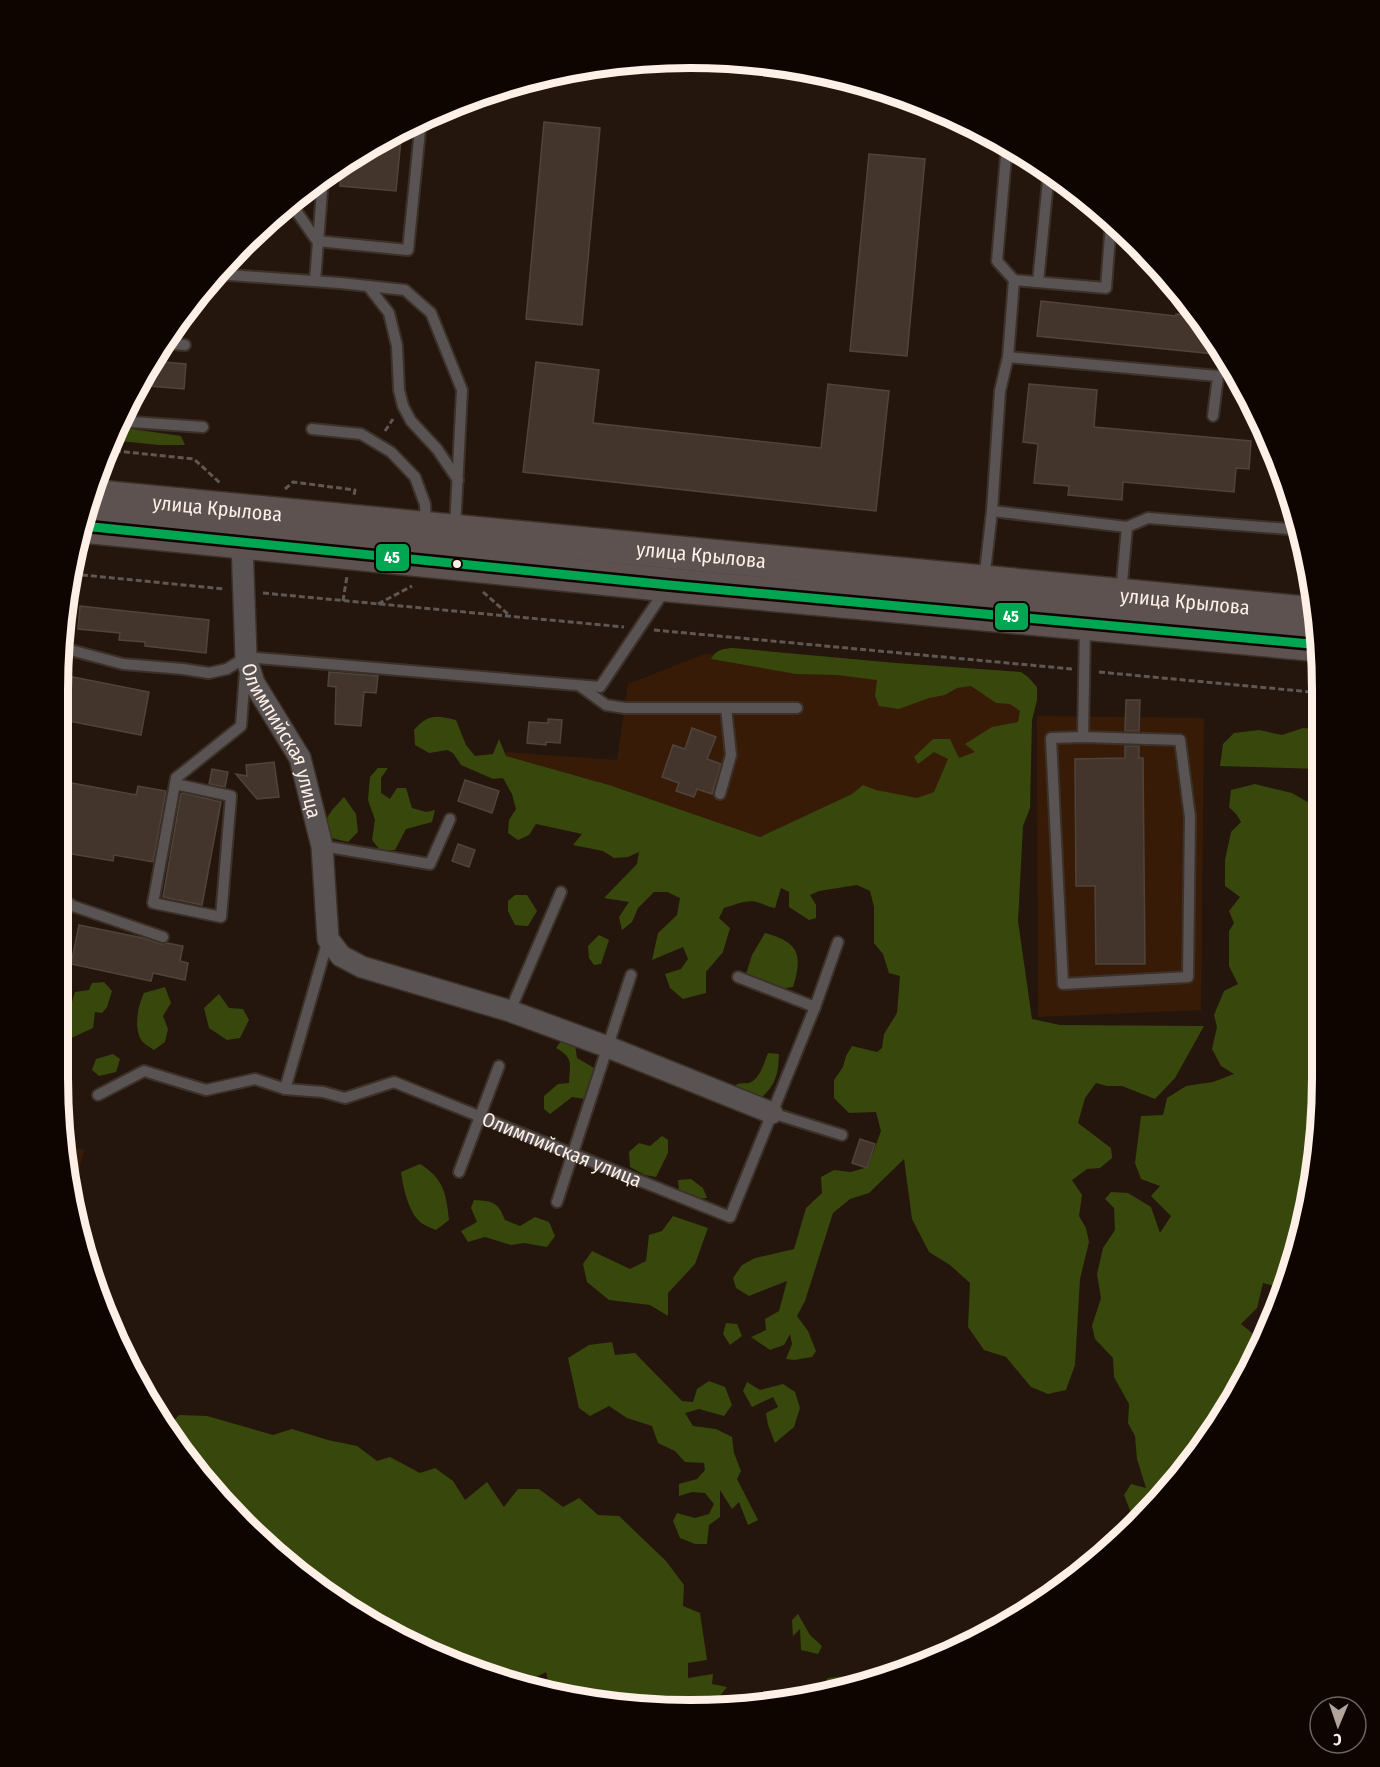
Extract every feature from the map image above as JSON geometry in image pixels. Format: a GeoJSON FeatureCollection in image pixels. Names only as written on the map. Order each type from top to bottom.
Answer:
{"type":"FeatureCollection","features":[{"type":"Feature","properties":{"kind":"main road","name":"улица Крылова"},"geometry":{"type":"LineString","coordinates":[[99,497],[983,583],[1086,608],[1310,643]]}},
{"type":"Feature","properties":{"kind":"main road","name":"улица Крылова"},"geometry":{"type":"LineString","coordinates":[[90,527],[669,585],[1086,608],[1121,596],[1307,613]]}},
{"type":"Feature","properties":{"kind":"street","name":"Олимпийская улица"},"geometry":{"type":"LineString","coordinates":[[242,542],[246,657],[254,683],[300,758],[322,846],[328,939]]}},
{"type":"Feature","properties":{"kind":"street"},"geometry":{"type":"LineString","coordinates":[[328,939],[341,956],[362,967],[510,1011],[608,1047],[772,1113]]}},
{"type":"Feature","properties":{"kind":"lane"},"geometry":{"type":"LineString","coordinates":[[295,209],[317,241],[408,250],[420,130]]}},
{"type":"Feature","properties":{"kind":"lane"},"geometry":{"type":"LineString","coordinates":[[1007,155],[997,261],[1014,280],[1106,288],[1111,232]]}},
{"type":"Feature","properties":{"kind":"lane"},"geometry":{"type":"LineString","coordinates":[[1038,282],[1047,180]]}},
{"type":"Feature","properties":{"kind":"lane"},"geometry":{"type":"LineString","coordinates":[[315,281],[322,188]]}},
{"type":"Feature","properties":{"kind":"lane"},"geometry":{"type":"LineString","coordinates":[[227,275],[405,290],[431,313],[462,390],[458,480],[441,529]]}},
{"type":"Feature","properties":{"kind":"lane"},"geometry":{"type":"LineString","coordinates":[[983,583],[992,512],[1000,391],[1008,357],[1014,280]]}},
{"type":"Feature","properties":{"kind":"lane"},"geometry":{"type":"LineString","coordinates":[[368,286],[389,314],[397,346],[399,390],[403,406],[411,421],[437,449],[458,480]]}},
{"type":"Feature","properties":{"kind":"lane"},"geometry":{"type":"LineString","coordinates":[[172,344],[185,345]]}},
{"type":"Feature","properties":{"kind":"lane"},"geometry":{"type":"LineString","coordinates":[[1008,357],[1218,376],[1213,416]]}},
{"type":"Feature","properties":{"kind":"lane"},"geometry":{"type":"LineString","coordinates":[[129,421],[203,426]]}},
{"type":"Feature","properties":{"kind":"lane"},"geometry":{"type":"LineString","coordinates":[[312,429],[362,434],[391,452],[415,477],[425,504],[441,529]]}},
{"type":"Feature","properties":{"kind":"lane"},"geometry":{"type":"LineString","coordinates":[[992,512],[1127,527],[1148,518],[1291,529]]}},
{"type":"Feature","properties":{"kind":"lane"},"geometry":{"type":"LineString","coordinates":[[1121,596],[1127,527]]}},
{"type":"Feature","properties":{"kind":"lane"},"geometry":{"type":"LineString","coordinates":[[69,650],[123,664],[208,673],[228,669],[246,657],[600,687],[669,585]]}},
{"type":"Feature","properties":{"kind":"lane"},"geometry":{"type":"LineString","coordinates":[[1083,737],[1086,608]]}},
{"type":"Feature","properties":{"kind":"lane"},"geometry":{"type":"LineString","coordinates":[[175,784],[231,796],[221,917],[153,903],[176,778],[241,726],[246,657]]}},
{"type":"Feature","properties":{"kind":"lane"},"geometry":{"type":"LineString","coordinates":[[580,686],[606,705],[625,708],[797,708]]}},
{"type":"Feature","properties":{"kind":"lane"},"geometry":{"type":"LineString","coordinates":[[720,794],[731,755],[726,708]]}},
{"type":"Feature","properties":{"kind":"lane"},"geometry":{"type":"LineString","coordinates":[[1083,737],[1180,740],[1190,817],[1188,977],[1063,984],[1051,738],[1083,737]]}},
{"type":"Feature","properties":{"kind":"lane"},"geometry":{"type":"LineString","coordinates":[[322,846],[430,864],[450,819]]}},
{"type":"Feature","properties":{"kind":"lane"},"geometry":{"type":"LineString","coordinates":[[510,1011],[561,892]]}},
{"type":"Feature","properties":{"kind":"lane"},"geometry":{"type":"LineString","coordinates":[[68,903],[163,937]]}},
{"type":"Feature","properties":{"kind":"lane","name":"Олимпийская улица"},"geometry":{"type":"LineString","coordinates":[[285,1089],[328,939]]}},
{"type":"Feature","properties":{"kind":"lane","name":"Олимпийская улица"},"geometry":{"type":"LineString","coordinates":[[98,1095],[144,1071],[206,1090],[255,1079],[285,1089],[323,1092],[345,1098],[394,1082],[730,1216],[815,1007],[838,942]]}},
{"type":"Feature","properties":{"kind":"lane"},"geometry":{"type":"LineString","coordinates":[[556,1202],[631,975]]}},
{"type":"Feature","properties":{"kind":"lane"},"geometry":{"type":"LineString","coordinates":[[738,977],[815,1007]]}},
{"type":"Feature","properties":{"kind":"lane"},"geometry":{"type":"LineString","coordinates":[[459,1172],[499,1066]]}},
{"type":"Feature","properties":{"kind":"lane"},"geometry":{"type":"LineString","coordinates":[[772,1113],[842,1135]]}},
{"type":"Feature","properties":{"kind":"path"},"geometry":{"type":"LineString","coordinates":[[376,443],[403,406]]}},
{"type":"Feature","properties":{"kind":"path"},"geometry":{"type":"LineString","coordinates":[[115,451],[194,459],[222,485]]}},
{"type":"Feature","properties":{"kind":"path"},"geometry":{"type":"LineString","coordinates":[[284,490],[293,482],[355,490]]}},
{"type":"Feature","properties":{"kind":"path"},"geometry":{"type":"LineString","coordinates":[[78,575],[1312,692]]}},
{"type":"Feature","properties":{"kind":"path"},"geometry":{"type":"LineString","coordinates":[[378,604],[415,584]]}},
{"type":"Feature","properties":{"kind":"path"},"geometry":{"type":"LineString","coordinates":[[482,590],[511,617]]}},
{"type":"Feature","properties":{"kind":"shaded area"},"geometry":{"type":"Polygon","coordinates":[[[705,654],[1013,674],[1027,713],[1021,823],[852,794],[760,837],[609,785],[506,756],[506,752],[617,760],[628,684],[705,654]]]}},
{"type":"Feature","properties":{"kind":"shaded area"},"geometry":{"type":"Polygon","coordinates":[[[1037,716],[1204,718],[1201,1010],[1038,1017],[1037,716]]]}},
{"type":"Feature","properties":{"kind":"shaded area"},"geometry":{"type":"Polygon","coordinates":[[[72,1147],[84,1150],[77,1182],[72,1147]]]}},
{"type":"Feature","properties":{"kind":"green space"},"geometry":{"type":"Polygon","coordinates":[[[126,428],[181,436],[185,445],[120,441],[126,428]]]}},
{"type":"Feature","properties":{"kind":"green space"},"geometry":{"type":"Polygon","coordinates":[[[733,648],[1021,672],[1028,677],[1037,687],[1037,700],[1032,720],[1030,808],[1023,826],[1018,921],[1032,1019],[1060,1025],[1204,1026],[1175,1078],[1155,1099],[1122,1086],[1096,1083],[1085,1098],[1078,1123],[1111,1148],[1112,1158],[1100,1168],[1087,1169],[1072,1180],[1082,1195],[1079,1216],[1086,1228],[1089,1242],[1080,1279],[1075,1365],[1066,1390],[1048,1394],[1031,1387],[1006,1357],[984,1350],[968,1327],[970,1283],[950,1265],[929,1252],[912,1219],[904,1159],[869,1193],[850,1199],[833,1213],[805,1301],[797,1316],[808,1331],[816,1351],[812,1357],[786,1359],[792,1344],[790,1334],[784,1345],[770,1350],[751,1337],[766,1330],[765,1319],[779,1311],[787,1281],[749,1296],[736,1288],[733,1278],[742,1265],[755,1258],[794,1249],[806,1208],[822,1193],[821,1177],[834,1170],[851,1172],[868,1167],[881,1131],[876,1112],[849,1113],[834,1098],[834,1080],[843,1067],[852,1046],[877,1052],[882,1048],[884,1034],[897,1013],[900,976],[889,973],[883,954],[874,943],[874,907],[870,891],[857,885],[819,891],[810,895],[816,905],[816,918],[809,920],[789,907],[789,892],[781,888],[775,908],[751,901],[724,908],[719,918],[730,928],[723,952],[706,972],[706,993],[683,999],[670,988],[665,974],[681,969],[688,959],[683,947],[652,960],[658,933],[677,915],[680,898],[667,892],[654,892],[638,908],[632,922],[622,930],[619,917],[629,902],[604,898],[637,864],[639,852],[628,857],[614,858],[603,851],[573,845],[582,834],[536,824],[529,835],[518,840],[508,833],[509,820],[516,809],[512,794],[503,778],[493,779],[461,765],[453,753],[447,750],[429,753],[415,745],[414,730],[428,718],[443,717],[456,720],[466,745],[475,756],[493,754],[499,739],[506,756],[609,785],[760,837],[852,794],[863,785],[876,790],[917,798],[934,792],[948,759],[934,752],[918,764],[914,757],[933,739],[950,739],[959,758],[975,752],[965,744],[992,727],[1018,722],[1020,711],[1010,704],[996,703],[971,686],[957,688],[945,695],[899,709],[879,706],[875,696],[877,680],[837,675],[796,674],[711,659],[718,651],[733,648]]]}},
{"type":"Feature","properties":{"kind":"green space"},"geometry":{"type":"Polygon","coordinates":[[[1303,728],[1312,729],[1312,769],[1220,766],[1223,744],[1234,733],[1259,730],[1282,735],[1303,728]]]}},
{"type":"Feature","properties":{"kind":"green space"},"geometry":{"type":"Polygon","coordinates":[[[378,768],[388,768],[381,778],[381,793],[390,799],[397,788],[406,788],[412,808],[426,812],[435,810],[432,822],[406,829],[395,850],[380,850],[372,840],[375,820],[368,800],[370,777],[378,768]]]}},
{"type":"Feature","properties":{"kind":"green space"},"geometry":{"type":"Polygon","coordinates":[[[1255,784],[1292,793],[1312,804],[1312,1077],[1307,1158],[1301,1198],[1276,1286],[1263,1283],[1257,1308],[1241,1324],[1255,1336],[1248,1352],[1208,1423],[1184,1456],[1132,1515],[1124,1495],[1131,1484],[1146,1488],[1137,1459],[1135,1436],[1128,1423],[1129,1404],[1114,1377],[1113,1358],[1095,1339],[1092,1326],[1101,1298],[1097,1274],[1103,1248],[1115,1230],[1114,1208],[1105,1199],[1111,1192],[1128,1193],[1151,1207],[1160,1233],[1171,1216],[1151,1196],[1160,1186],[1141,1179],[1135,1163],[1141,1116],[1163,1115],[1167,1098],[1186,1086],[1213,1082],[1234,1074],[1221,1066],[1212,1049],[1217,1027],[1214,1015],[1224,991],[1238,984],[1229,966],[1229,931],[1234,923],[1229,911],[1240,897],[1225,886],[1225,860],[1231,832],[1241,822],[1229,807],[1231,790],[1255,784]]]}},
{"type":"Feature","properties":{"kind":"green space"},"geometry":{"type":"Polygon","coordinates":[[[344,797],[356,814],[358,832],[348,842],[331,838],[325,821],[344,797]]]}},
{"type":"Feature","properties":{"kind":"green space"},"geometry":{"type":"Polygon","coordinates":[[[515,895],[527,895],[537,911],[528,926],[515,925],[508,911],[508,901],[515,895]]]}},
{"type":"Feature","properties":{"kind":"green space"},"geometry":{"type":"Polygon","coordinates":[[[765,933],[785,941],[796,951],[798,966],[793,987],[779,989],[746,974],[752,955],[765,933]]]}},
{"type":"Feature","properties":{"kind":"green space"},"geometry":{"type":"Polygon","coordinates":[[[599,935],[609,940],[601,964],[594,965],[589,958],[588,946],[599,935]]]}},
{"type":"Feature","properties":{"kind":"green space"},"geometry":{"type":"Polygon","coordinates":[[[104,982],[112,991],[107,1007],[102,1013],[95,1012],[93,1028],[69,1039],[68,1006],[71,1005],[75,992],[89,990],[92,983],[104,982]]]}},
{"type":"Feature","properties":{"kind":"green space"},"geometry":{"type":"Polygon","coordinates":[[[165,987],[171,1003],[163,1016],[168,1029],[165,1042],[154,1050],[139,1036],[138,1010],[144,993],[165,987]]]}},
{"type":"Feature","properties":{"kind":"green space"},"geometry":{"type":"Polygon","coordinates":[[[219,994],[229,1008],[243,1009],[249,1020],[240,1038],[227,1040],[209,1028],[204,1008],[219,994]]]}},
{"type":"Feature","properties":{"kind":"green space"},"geometry":{"type":"Polygon","coordinates":[[[561,1041],[575,1045],[577,1058],[594,1068],[592,1085],[585,1099],[572,1097],[550,1114],[544,1109],[544,1096],[558,1084],[569,1083],[570,1062],[566,1055],[556,1048],[561,1041]]]}},
{"type":"Feature","properties":{"kind":"green space"},"geometry":{"type":"Polygon","coordinates":[[[768,1053],[779,1054],[778,1070],[767,1092],[756,1102],[735,1094],[734,1086],[749,1083],[756,1078],[768,1053]]]}},
{"type":"Feature","properties":{"kind":"green space"},"geometry":{"type":"Polygon","coordinates":[[[113,1054],[120,1059],[116,1072],[99,1076],[92,1070],[96,1059],[113,1054]]]}},
{"type":"Feature","properties":{"kind":"green space"},"geometry":{"type":"Polygon","coordinates":[[[662,1136],[668,1140],[668,1153],[656,1177],[645,1175],[630,1167],[629,1152],[639,1143],[650,1146],[662,1136]]]}},
{"type":"Feature","properties":{"kind":"green space"},"geometry":{"type":"Polygon","coordinates":[[[420,1164],[439,1181],[447,1202],[449,1220],[436,1230],[423,1224],[415,1216],[405,1191],[401,1172],[420,1164]]]}},
{"type":"Feature","properties":{"kind":"green space"},"geometry":{"type":"Polygon","coordinates":[[[691,1179],[703,1188],[707,1198],[698,1198],[679,1190],[678,1180],[691,1179]]]}},
{"type":"Feature","properties":{"kind":"green space"},"geometry":{"type":"Polygon","coordinates":[[[474,1200],[494,1204],[500,1209],[505,1220],[520,1226],[535,1217],[549,1222],[555,1236],[547,1247],[524,1243],[511,1245],[485,1237],[468,1242],[461,1231],[477,1222],[471,1208],[474,1200]]]}},
{"type":"Feature","properties":{"kind":"green space"},"geometry":{"type":"Polygon","coordinates":[[[673,1216],[708,1228],[695,1264],[668,1293],[668,1316],[650,1305],[609,1300],[587,1282],[583,1264],[592,1251],[630,1269],[646,1261],[649,1235],[662,1231],[673,1216]]]}},
{"type":"Feature","properties":{"kind":"green space"},"geometry":{"type":"Polygon","coordinates":[[[726,1323],[737,1324],[742,1336],[730,1345],[723,1334],[726,1323]]]}},
{"type":"Feature","properties":{"kind":"green space"},"geometry":{"type":"Polygon","coordinates":[[[612,1342],[615,1355],[635,1353],[682,1401],[693,1402],[697,1389],[709,1381],[725,1387],[732,1405],[724,1416],[699,1409],[685,1413],[693,1426],[716,1429],[732,1437],[734,1453],[741,1471],[737,1479],[758,1520],[748,1525],[739,1502],[732,1509],[720,1490],[720,1517],[709,1525],[707,1544],[695,1544],[680,1538],[673,1521],[677,1513],[695,1518],[709,1514],[714,1504],[705,1493],[692,1492],[679,1496],[679,1484],[697,1479],[705,1470],[704,1463],[685,1462],[675,1451],[658,1443],[652,1426],[627,1418],[609,1406],[590,1416],[579,1408],[568,1358],[589,1345],[612,1342]]]}},
{"type":"Feature","properties":{"kind":"green space"},"geometry":{"type":"Polygon","coordinates":[[[747,1382],[760,1390],[783,1384],[795,1392],[800,1408],[794,1427],[775,1443],[766,1413],[778,1407],[773,1397],[752,1407],[743,1391],[747,1382]]]}},
{"type":"Feature","properties":{"kind":"green space"},"geometry":{"type":"Polygon","coordinates":[[[179,1415],[207,1416],[273,1435],[292,1429],[357,1446],[377,1461],[390,1457],[420,1473],[435,1468],[453,1481],[465,1500],[487,1482],[504,1507],[518,1489],[539,1489],[563,1507],[579,1498],[598,1515],[619,1516],[666,1561],[684,1585],[683,1606],[700,1613],[707,1660],[688,1663],[688,1678],[713,1674],[712,1684],[727,1687],[718,1699],[690,1700],[649,1698],[569,1688],[549,1683],[546,1672],[533,1679],[529,1678],[452,1652],[415,1635],[344,1595],[280,1545],[222,1487],[172,1423],[179,1415]]]}},
{"type":"Feature","properties":{"kind":"green space"},"geometry":{"type":"Polygon","coordinates":[[[798,1614],[810,1635],[822,1646],[818,1654],[801,1650],[800,1629],[793,1636],[792,1620],[798,1614]]]}},
{"type":"Feature","properties":{"kind":"green space"},"geometry":{"type":"Polygon","coordinates":[[[845,1676],[846,1679],[823,1685],[828,1678],[845,1676]]]}},
{"type":"Feature","properties":{"kind":"building"},"geometry":{"type":"Polygon","coordinates":[[[544,122],[600,128],[582,325],[526,319],[544,122]]]}},
{"type":"Feature","properties":{"kind":"building"},"geometry":{"type":"Polygon","coordinates":[[[401,139],[396,191],[340,186],[341,174],[401,139]]]}},
{"type":"Feature","properties":{"kind":"building"},"geometry":{"type":"Polygon","coordinates":[[[869,154],[925,159],[907,356],[850,351],[869,154]]]}},
{"type":"Feature","properties":{"kind":"building"},"geometry":{"type":"Polygon","coordinates":[[[1041,301],[1176,316],[1176,314],[1187,315],[1214,354],[1037,336],[1041,301]]]}},
{"type":"Feature","properties":{"kind":"building"},"geometry":{"type":"Polygon","coordinates":[[[161,362],[186,364],[184,389],[147,386],[161,362]]]}},
{"type":"Feature","properties":{"kind":"building"},"geometry":{"type":"Polygon","coordinates":[[[536,362],[599,370],[593,423],[821,448],[828,384],[889,391],[876,511],[523,472],[536,362]]]}},
{"type":"Feature","properties":{"kind":"building"},"geometry":{"type":"Polygon","coordinates":[[[1029,384],[1097,390],[1094,427],[1251,441],[1249,469],[1236,468],[1234,492],[1123,482],[1122,500],[1068,495],[1069,486],[1034,483],[1038,444],[1023,442],[1029,384]]]}},
{"type":"Feature","properties":{"kind":"building"},"geometry":{"type":"Polygon","coordinates":[[[80,606],[209,620],[206,653],[145,646],[145,642],[119,640],[120,633],[78,629],[80,606]]]}},
{"type":"Feature","properties":{"kind":"building"},"geometry":{"type":"Polygon","coordinates":[[[329,672],[378,676],[376,693],[364,692],[361,726],[335,724],[336,687],[328,686],[329,672]]]}},
{"type":"Feature","properties":{"kind":"building"},"geometry":{"type":"Polygon","coordinates":[[[68,676],[149,692],[141,735],[68,721],[68,676]]]}},
{"type":"Feature","properties":{"kind":"building"},"geometry":{"type":"Polygon","coordinates":[[[1126,700],[1140,700],[1139,731],[1125,731],[1126,700]]]}},
{"type":"Feature","properties":{"kind":"building"},"geometry":{"type":"Polygon","coordinates":[[[548,719],[562,720],[560,743],[546,742],[546,745],[527,743],[529,722],[548,723],[548,719]]]}},
{"type":"Feature","properties":{"kind":"building"},"geometry":{"type":"Polygon","coordinates":[[[692,728],[716,737],[707,759],[721,764],[712,794],[697,789],[694,797],[676,791],[679,783],[662,777],[673,745],[685,749],[692,728]]]}},
{"type":"Feature","properties":{"kind":"building"},"geometry":{"type":"Polygon","coordinates":[[[1125,746],[1139,746],[1139,758],[1143,758],[1145,964],[1096,964],[1095,886],[1076,886],[1075,759],[1125,758],[1125,746]]]}},
{"type":"Feature","properties":{"kind":"building"},"geometry":{"type":"Polygon","coordinates":[[[274,762],[279,797],[257,799],[236,774],[247,776],[246,765],[274,762]]]}},
{"type":"Feature","properties":{"kind":"building"},"geometry":{"type":"Polygon","coordinates":[[[212,769],[228,772],[225,787],[209,784],[212,769]]]}},
{"type":"Feature","properties":{"kind":"building"},"geometry":{"type":"Polygon","coordinates":[[[465,780],[499,791],[492,813],[458,801],[465,780]]]}},
{"type":"Feature","properties":{"kind":"building"},"geometry":{"type":"Polygon","coordinates":[[[72,783],[136,795],[138,786],[166,791],[153,862],[114,855],[113,861],[68,854],[68,804],[72,783]]]}},
{"type":"Feature","properties":{"kind":"building"},"geometry":{"type":"Polygon","coordinates":[[[183,793],[221,802],[202,905],[163,897],[183,793]]]}},
{"type":"Feature","properties":{"kind":"building"},"geometry":{"type":"Polygon","coordinates":[[[458,844],[475,850],[469,867],[452,861],[458,844]]]}},
{"type":"Feature","properties":{"kind":"building"},"geometry":{"type":"Polygon","coordinates":[[[79,925],[161,944],[183,946],[180,961],[188,963],[185,980],[153,973],[151,981],[71,964],[79,925]]]}},
{"type":"Feature","properties":{"kind":"building"},"geometry":{"type":"Polygon","coordinates":[[[860,1139],[875,1144],[867,1168],[852,1163],[860,1139]]]}},
{"type":"Feature","properties":{"kind":"transit line","name":"45"},"geometry":{"type":"LineString","coordinates":[[90,527],[669,585],[1311,644]]}}]}
